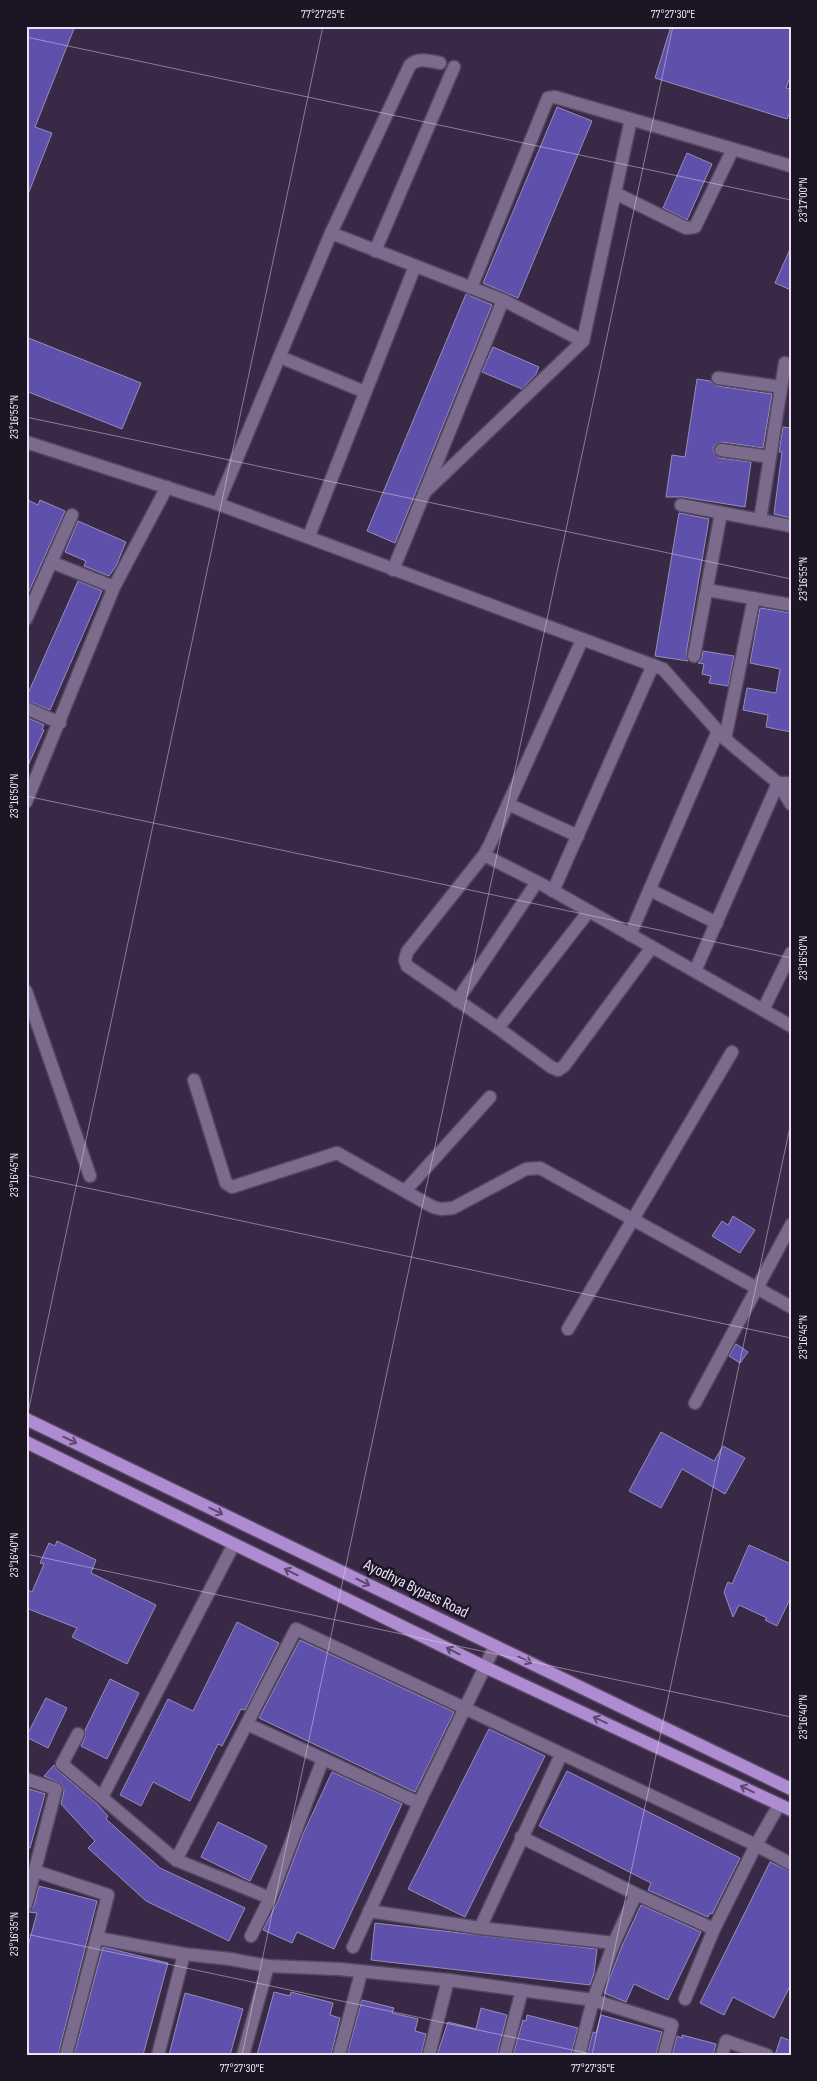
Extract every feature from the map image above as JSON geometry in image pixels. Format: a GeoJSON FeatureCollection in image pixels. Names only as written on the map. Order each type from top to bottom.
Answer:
{"type":"FeatureCollection","features":[{"type":"Feature","properties":{"kind":"main road","name":"Ayodhya Bypass Road"},"geometry":{"type":"LineString","coordinates":[[26,1419],[791,1789]]}},
{"type":"Feature","properties":{"kind":"main road"},"geometry":{"type":"LineString","coordinates":[[26,1442],[485,1667],[785,1808]]}},
{"type":"Feature","properties":{"kind":"street"},"geometry":{"type":"LineString","coordinates":[[218,504],[331,234],[410,65],[414,61],[421,60],[440,63]]}},
{"type":"Feature","properties":{"kind":"street"},"geometry":{"type":"LineString","coordinates":[[375,250],[454,67]]}},
{"type":"Feature","properties":{"kind":"street"},"geometry":{"type":"LineString","coordinates":[[471,288],[545,100],[548,98],[555,97],[791,166]]}},
{"type":"Feature","properties":{"kind":"street"},"geometry":{"type":"LineString","coordinates":[[424,493],[583,340],[631,119]]}},
{"type":"Feature","properties":{"kind":"street"},"geometry":{"type":"LineString","coordinates":[[615,192],[686,228],[694,227],[733,149]]}},
{"type":"Feature","properties":{"kind":"street"},"geometry":{"type":"LineString","coordinates":[[331,234],[504,300],[583,340]]}},
{"type":"Feature","properties":{"kind":"street"},"geometry":{"type":"LineString","coordinates":[[309,536],[415,266]]}},
{"type":"Feature","properties":{"kind":"street"},"geometry":{"type":"LineString","coordinates":[[393,570],[504,300]]}},
{"type":"Feature","properties":{"kind":"street"},"geometry":{"type":"LineString","coordinates":[[280,357],[365,392]]}},
{"type":"Feature","properties":{"kind":"street"},"geometry":{"type":"LineString","coordinates":[[760,520],[785,363]]}},
{"type":"Feature","properties":{"kind":"street"},"geometry":{"type":"LineString","coordinates":[[718,378],[781,387]]}},
{"type":"Feature","properties":{"kind":"street"},"geometry":{"type":"LineString","coordinates":[[26,442],[167,487],[309,536],[393,570],[663,669],[722,735],[784,783],[791,804]]}},
{"type":"Feature","properties":{"kind":"street"},"geometry":{"type":"LineString","coordinates":[[721,450],[770,457]]}},
{"type":"Feature","properties":{"kind":"street"},"geometry":{"type":"LineString","coordinates":[[26,802],[60,723],[114,586],[167,487]]}},
{"type":"Feature","properties":{"kind":"street"},"geometry":{"type":"LineString","coordinates":[[681,505],[791,526]]}},
{"type":"Feature","properties":{"kind":"street"},"geometry":{"type":"LineString","coordinates":[[694,656],[721,512]]}},
{"type":"Feature","properties":{"kind":"street"},"geometry":{"type":"LineString","coordinates":[[26,619],[72,515]]}},
{"type":"Feature","properties":{"kind":"street"},"geometry":{"type":"LineString","coordinates":[[50,562],[114,586]]}},
{"type":"Feature","properties":{"kind":"street"},"geometry":{"type":"LineString","coordinates":[[707,590],[791,604]]}},
{"type":"Feature","properties":{"kind":"street"},"geometry":{"type":"LineString","coordinates":[[630,934],[722,735],[754,598]]}},
{"type":"Feature","properties":{"kind":"street"},"geometry":{"type":"LineString","coordinates":[[582,640],[484,855],[407,952],[405,960],[407,966],[558,1070],[564,1066],[652,947]]}},
{"type":"Feature","properties":{"kind":"street"},"geometry":{"type":"LineString","coordinates":[[553,891],[653,666]]}},
{"type":"Feature","properties":{"kind":"street"},"geometry":{"type":"LineString","coordinates":[[26,708],[60,723]]}},
{"type":"Feature","properties":{"kind":"street"},"geometry":{"type":"LineString","coordinates":[[695,971],[784,783]]}},
{"type":"Feature","properties":{"kind":"street"},"geometry":{"type":"LineString","coordinates":[[508,804],[578,836]]}},
{"type":"Feature","properties":{"kind":"street"},"geometry":{"type":"LineString","coordinates":[[484,855],[537,882],[791,1026]]}},
{"type":"Feature","properties":{"kind":"street"},"geometry":{"type":"LineString","coordinates":[[458,1001],[537,882]]}},
{"type":"Feature","properties":{"kind":"street"},"geometry":{"type":"LineString","coordinates":[[650,890],[717,923]]}},
{"type":"Feature","properties":{"kind":"street"},"geometry":{"type":"LineString","coordinates":[[498,1028],[589,911]]}},
{"type":"Feature","properties":{"kind":"street"},"geometry":{"type":"LineString","coordinates":[[763,1010],[791,953]]}},
{"type":"Feature","properties":{"kind":"street"},"geometry":{"type":"LineString","coordinates":[[26,991],[90,1176]]}},
{"type":"Feature","properties":{"kind":"street"},"geometry":{"type":"LineString","coordinates":[[568,1329],[732,1052]]}},
{"type":"Feature","properties":{"kind":"street"},"geometry":{"type":"LineString","coordinates":[[194,1080],[226,1183],[232,1188],[337,1153],[433,1207],[448,1210],[526,1168],[540,1168],[791,1307]]}},
{"type":"Feature","properties":{"kind":"street"},"geometry":{"type":"LineString","coordinates":[[405,1191],[490,1097]]}},
{"type":"Feature","properties":{"kind":"street"},"geometry":{"type":"LineString","coordinates":[[695,1403],[791,1225]]}},
{"type":"Feature","properties":{"kind":"street"},"geometry":{"type":"LineString","coordinates":[[102,1797],[234,1544]]}},
{"type":"Feature","properties":{"kind":"street"},"geometry":{"type":"LineString","coordinates":[[176,1860],[296,1629],[791,1864]]}},
{"type":"Feature","properties":{"kind":"street"},"geometry":{"type":"LineString","coordinates":[[354,1947],[419,1803],[496,1646]]}},
{"type":"Feature","properties":{"kind":"street"},"geometry":{"type":"LineString","coordinates":[[246,1724],[419,1803]]}},
{"type":"Feature","properties":{"kind":"street"},"geometry":{"type":"LineString","coordinates":[[78,1734],[62,1764],[176,1860],[270,1898]]}},
{"type":"Feature","properties":{"kind":"street"},"geometry":{"type":"LineString","coordinates":[[480,1928],[561,1755]]}},
{"type":"Feature","properties":{"kind":"street"},"geometry":{"type":"LineString","coordinates":[[251,1936],[270,1898],[323,1759]]}},
{"type":"Feature","properties":{"kind":"street"},"geometry":{"type":"LineString","coordinates":[[26,1779],[56,1789],[26,1904]]}},
{"type":"Feature","properties":{"kind":"street"},"geometry":{"type":"LineString","coordinates":[[686,1999],[714,1928],[756,1846],[785,1808]]}},
{"type":"Feature","properties":{"kind":"street"},"geometry":{"type":"LineString","coordinates":[[521,1837],[636,1894],[714,1928]]}},
{"type":"Feature","properties":{"kind":"street"},"geometry":{"type":"LineString","coordinates":[[35,1871],[108,1895],[66,2055]]}},
{"type":"Feature","properties":{"kind":"street"},"geometry":{"type":"LineString","coordinates":[[579,2055],[593,2000],[614,1943],[636,1894]]}},
{"type":"Feature","properties":{"kind":"street"},"geometry":{"type":"LineString","coordinates":[[369,1911],[480,1928],[614,1943]]}},
{"type":"Feature","properties":{"kind":"street"},"geometry":{"type":"LineString","coordinates":[[97,1938],[184,1954],[230,1959],[268,1966],[339,1969],[361,1973],[448,1980],[593,2000],[672,2025],[664,2055]]}},
{"type":"Feature","properties":{"kind":"street"},"geometry":{"type":"LineString","coordinates":[[158,2055],[184,1954]]}},
{"type":"Feature","properties":{"kind":"street"},"geometry":{"type":"LineString","coordinates":[[243,2055],[268,1966]]}},
{"type":"Feature","properties":{"kind":"street"},"geometry":{"type":"LineString","coordinates":[[339,2055],[361,1973]]}},
{"type":"Feature","properties":{"kind":"street"},"geometry":{"type":"LineString","coordinates":[[428,2055],[448,1980]]}},
{"type":"Feature","properties":{"kind":"street"},"geometry":{"type":"LineString","coordinates":[[506,2055],[522,1990]]}},
{"type":"Feature","properties":{"kind":"street"},"geometry":{"type":"LineString","coordinates":[[722,2055],[726,2041],[768,2055]]}},
{"type":"Feature","properties":{"kind":"building"},"geometry":{"type":"Polygon","coordinates":[[[26,26],[75,26],[35,127],[52,133],[27,197],[26,26]]]}},
{"type":"Feature","properties":{"kind":"building"},"geometry":{"type":"Polygon","coordinates":[[[671,26],[791,26],[791,75],[786,88],[791,89],[791,110],[787,119],[655,78],[671,26]]]}},
{"type":"Feature","properties":{"kind":"building"},"geometry":{"type":"Polygon","coordinates":[[[557,107],[592,121],[518,298],[483,283],[557,107]]]}},
{"type":"Feature","properties":{"kind":"building"},"geometry":{"type":"Polygon","coordinates":[[[687,153],[712,164],[687,220],[663,208],[687,153]]]}},
{"type":"Feature","properties":{"kind":"building"},"geometry":{"type":"Polygon","coordinates":[[[791,247],[791,290],[775,283],[791,247]]]}},
{"type":"Feature","properties":{"kind":"building"},"geometry":{"type":"Polygon","coordinates":[[[466,294],[492,305],[395,543],[367,531],[466,294]]]}},
{"type":"Feature","properties":{"kind":"building"},"geometry":{"type":"Polygon","coordinates":[[[26,337],[141,383],[122,429],[26,391],[26,337]]]}},
{"type":"Feature","properties":{"kind":"building"},"geometry":{"type":"Polygon","coordinates":[[[493,347],[539,367],[536,374],[522,389],[482,372],[493,347]]]}},
{"type":"Feature","properties":{"kind":"building"},"geometry":{"type":"Polygon","coordinates":[[[697,379],[710,381],[717,386],[772,394],[763,448],[722,442],[713,448],[714,453],[719,458],[751,462],[745,507],[683,497],[666,497],[672,455],[685,457],[697,379]]]}},
{"type":"Feature","properties":{"kind":"building"},"geometry":{"type":"Polygon","coordinates":[[[783,427],[791,428],[791,518],[774,514],[782,452],[779,452],[783,427]]]}},
{"type":"Feature","properties":{"kind":"building"},"geometry":{"type":"Polygon","coordinates":[[[26,499],[38,505],[40,500],[65,511],[26,598],[26,499]]]}},
{"type":"Feature","properties":{"kind":"building"},"geometry":{"type":"Polygon","coordinates":[[[679,513],[709,519],[686,654],[688,661],[655,656],[679,513]]]}},
{"type":"Feature","properties":{"kind":"building"},"geometry":{"type":"Polygon","coordinates":[[[78,521],[126,542],[116,566],[109,576],[84,566],[86,561],[65,552],[78,521]]]}},
{"type":"Feature","properties":{"kind":"building"},"geometry":{"type":"Polygon","coordinates":[[[78,581],[102,591],[50,710],[26,700],[26,698],[78,581]]]}},
{"type":"Feature","properties":{"kind":"building"},"geometry":{"type":"Polygon","coordinates":[[[760,608],[791,613],[791,732],[766,727],[768,715],[743,710],[747,688],[776,693],[780,669],[750,663],[760,608]]]}},
{"type":"Feature","properties":{"kind":"building"},"geometry":{"type":"Polygon","coordinates":[[[703,651],[734,656],[728,686],[709,683],[711,676],[702,674],[704,664],[698,663],[702,658],[703,651]]]}},
{"type":"Feature","properties":{"kind":"building"},"geometry":{"type":"Polygon","coordinates":[[[26,717],[44,725],[42,729],[44,730],[26,770],[26,717]]]}},
{"type":"Feature","properties":{"kind":"building"},"geometry":{"type":"Polygon","coordinates":[[[733,1216],[755,1230],[740,1253],[712,1236],[722,1221],[728,1225],[733,1216]]]}},
{"type":"Feature","properties":{"kind":"building"},"geometry":{"type":"Polygon","coordinates":[[[736,1344],[748,1352],[740,1363],[729,1356],[736,1344]]]}},
{"type":"Feature","properties":{"kind":"building"},"geometry":{"type":"Polygon","coordinates":[[[661,1432],[714,1461],[723,1446],[745,1458],[725,1494],[682,1469],[661,1508],[629,1491],[661,1432]]]}},
{"type":"Feature","properties":{"kind":"building"},"geometry":{"type":"Polygon","coordinates":[[[57,1541],[96,1560],[91,1573],[156,1605],[127,1664],[72,1637],[77,1628],[26,1608],[26,1589],[32,1592],[44,1564],[40,1563],[49,1543],[55,1546],[57,1541]]]}},
{"type":"Feature","properties":{"kind":"building"},"geometry":{"type":"Polygon","coordinates":[[[749,1545],[791,1564],[791,1597],[777,1626],[765,1620],[767,1618],[739,1605],[733,1617],[724,1592],[728,1582],[732,1584],[749,1545]]]}},
{"type":"Feature","properties":{"kind":"building"},"geometry":{"type":"Polygon","coordinates":[[[237,1622],[279,1643],[245,1710],[241,1709],[222,1746],[218,1744],[190,1801],[153,1782],[141,1806],[120,1795],[168,1699],[193,1711],[237,1622]]]}},
{"type":"Feature","properties":{"kind":"building"},"geometry":{"type":"Polygon","coordinates":[[[300,1640],[454,1712],[415,1792],[259,1718],[300,1640]]]}},
{"type":"Feature","properties":{"kind":"building"},"geometry":{"type":"Polygon","coordinates":[[[110,1679],[139,1693],[107,1759],[81,1746],[85,1737],[85,1730],[110,1679]]]}},
{"type":"Feature","properties":{"kind":"building"},"geometry":{"type":"Polygon","coordinates":[[[46,1698],[67,1708],[48,1748],[26,1737],[46,1698]]]}},
{"type":"Feature","properties":{"kind":"building"},"geometry":{"type":"Polygon","coordinates":[[[489,1729],[545,1756],[465,1917],[408,1889],[489,1729]]]}},
{"type":"Feature","properties":{"kind":"building"},"geometry":{"type":"Polygon","coordinates":[[[54,1765],[57,1770],[97,1804],[108,1816],[106,1819],[160,1868],[245,1908],[229,1941],[146,1901],[88,1848],[95,1841],[61,1804],[64,1791],[62,1784],[44,1776],[54,1765]]]}},
{"type":"Feature","properties":{"kind":"building"},"geometry":{"type":"Polygon","coordinates":[[[567,1771],[740,1858],[712,1914],[710,1913],[708,1917],[648,1890],[651,1883],[539,1826],[567,1771]]]}},
{"type":"Feature","properties":{"kind":"building"},"geometry":{"type":"Polygon","coordinates":[[[332,1772],[402,1804],[334,1949],[297,1932],[292,1943],[263,1930],[278,1901],[303,1834],[332,1772]]]}},
{"type":"Feature","properties":{"kind":"building"},"geometry":{"type":"Polygon","coordinates":[[[26,1788],[45,1794],[30,1848],[26,1848],[26,1788]]]}},
{"type":"Feature","properties":{"kind":"building"},"geometry":{"type":"Polygon","coordinates":[[[218,1822],[267,1846],[250,1881],[201,1857],[218,1822]]]}},
{"type":"Feature","properties":{"kind":"building"},"geometry":{"type":"Polygon","coordinates":[[[770,1862],[791,1872],[791,1984],[774,2018],[733,1997],[724,2015],[700,2003],[770,1862]]]}},
{"type":"Feature","properties":{"kind":"building"},"geometry":{"type":"Polygon","coordinates":[[[39,1886],[97,1901],[58,2055],[26,2055],[26,1953],[37,1913],[28,1912],[34,1906],[39,1886]]]}},
{"type":"Feature","properties":{"kind":"building"},"geometry":{"type":"Polygon","coordinates":[[[641,1905],[701,1932],[668,2000],[634,1984],[626,2002],[604,1993],[622,1946],[641,1905]]]}},
{"type":"Feature","properties":{"kind":"building"},"geometry":{"type":"Polygon","coordinates":[[[375,1923],[597,1949],[594,1973],[590,1985],[371,1960],[375,1923]]]}},
{"type":"Feature","properties":{"kind":"building"},"geometry":{"type":"Polygon","coordinates":[[[103,1947],[168,1963],[143,2055],[74,2055],[103,1947]]]}},
{"type":"Feature","properties":{"kind":"building"},"geometry":{"type":"Polygon","coordinates":[[[274,1992],[290,1996],[291,1992],[333,2003],[330,2015],[340,2018],[331,2055],[257,2055],[274,1992]]]}},
{"type":"Feature","properties":{"kind":"building"},"geometry":{"type":"Polygon","coordinates":[[[185,1993],[243,2009],[230,2055],[169,2055],[185,1993]]]}},
{"type":"Feature","properties":{"kind":"building"},"geometry":{"type":"Polygon","coordinates":[[[362,2000],[394,2008],[392,2013],[418,2019],[415,2031],[426,2034],[421,2055],[347,2055],[362,2000]]]}},
{"type":"Feature","properties":{"kind":"building"},"geometry":{"type":"Polygon","coordinates":[[[481,2008],[507,2015],[497,2055],[437,2055],[448,2022],[476,2029],[481,2008]]]}},
{"type":"Feature","properties":{"kind":"building"},"geometry":{"type":"Polygon","coordinates":[[[527,2015],[578,2028],[571,2055],[513,2055],[523,2020],[526,2021],[527,2015]]]}},
{"type":"Feature","properties":{"kind":"building"},"geometry":{"type":"Polygon","coordinates":[[[601,2015],[662,2032],[656,2055],[587,2055],[593,2032],[596,2033],[601,2015]]]}},
{"type":"Feature","properties":{"kind":"building"},"geometry":{"type":"Polygon","coordinates":[[[682,2035],[716,2044],[713,2055],[672,2055],[677,2036],[682,2038],[682,2035]]]}},
{"type":"Feature","properties":{"kind":"building"},"geometry":{"type":"Polygon","coordinates":[[[781,2037],[791,2041],[791,2055],[775,2055],[781,2037]]]}}]}
